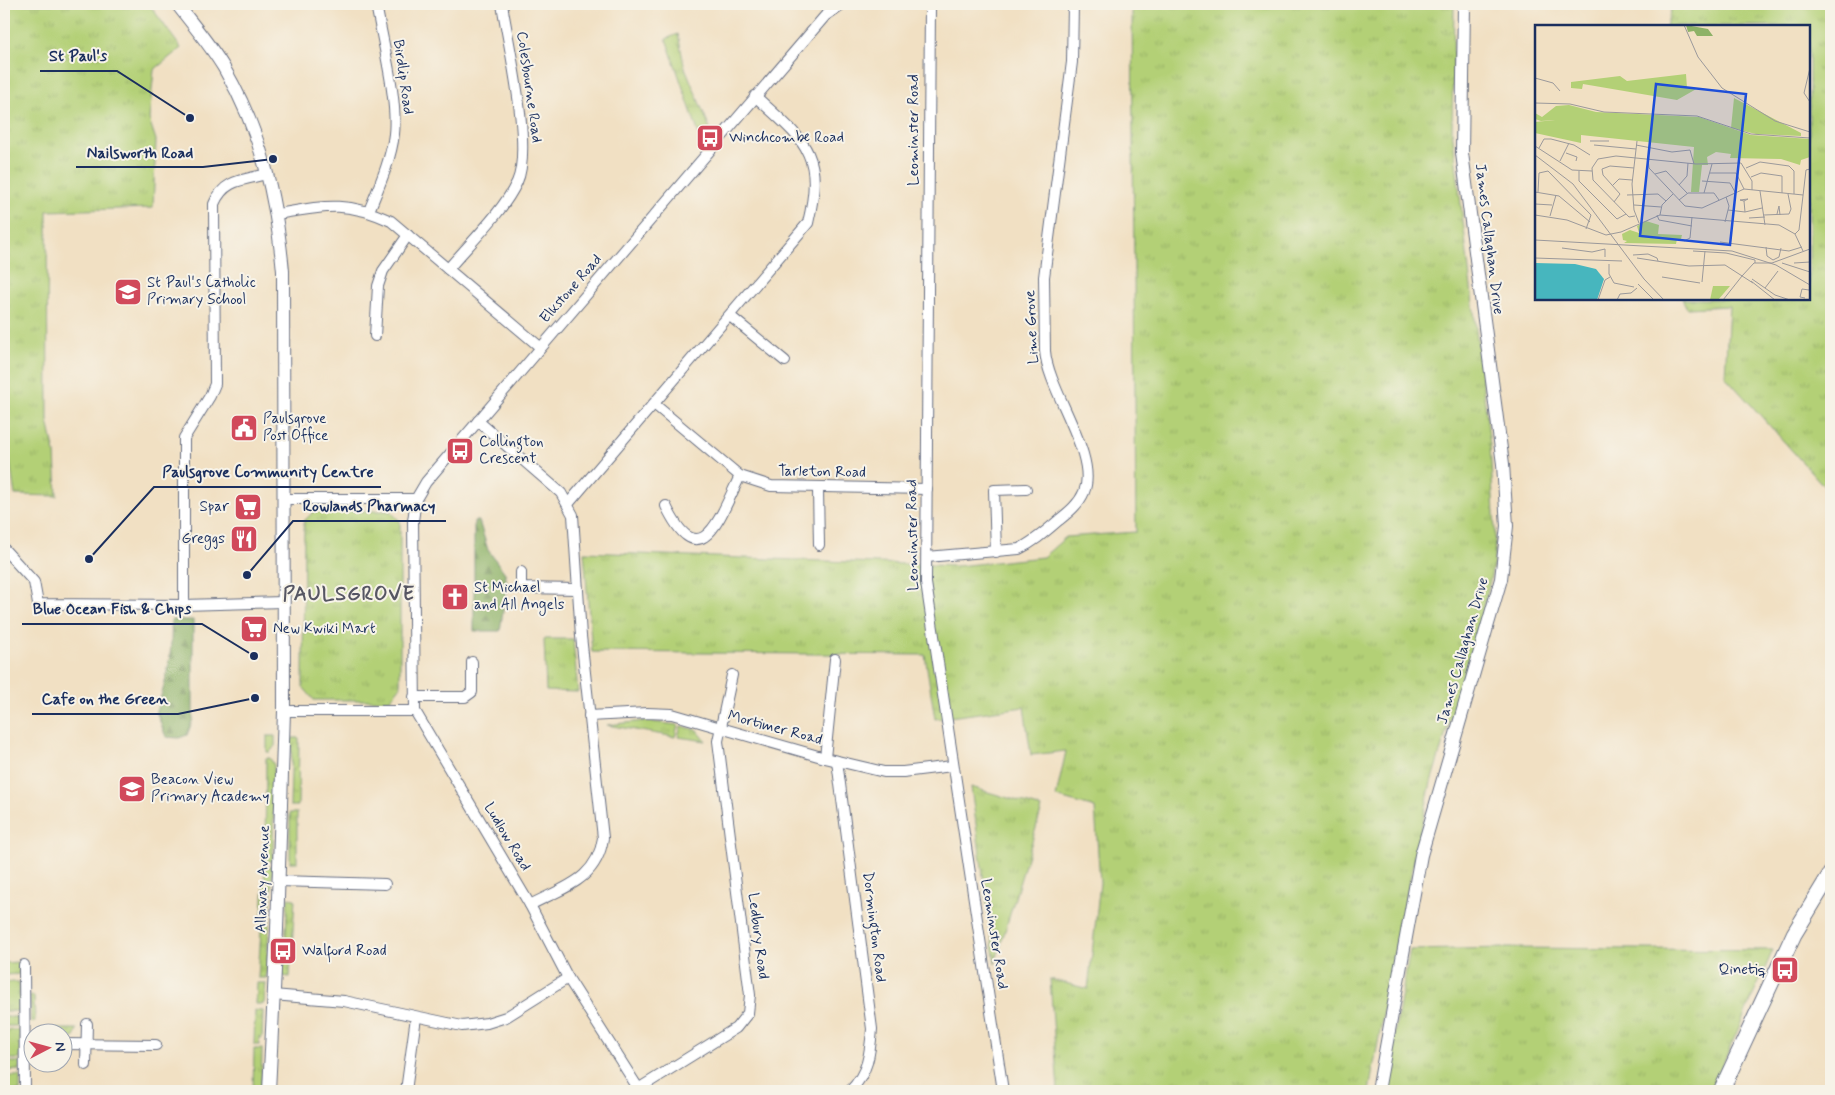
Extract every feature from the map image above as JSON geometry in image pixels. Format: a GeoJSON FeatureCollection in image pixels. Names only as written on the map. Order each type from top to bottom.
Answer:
{"type":"FeatureCollection","features":[{"type":"Feature","properties":{"kind":"main road"},"geometry":{"type":"LineString","coordinates":[[1721,1091],[1794,934],[1831,874]]}},
{"type":"Feature","properties":{"kind":"street","name":"Allaway Avenue"},"geometry":{"type":"LineString","coordinates":[[177,4],[223,67],[238,93],[257,138],[277,214],[283,271],[284,711],[279,881],[269,1091]]}},
{"type":"Feature","properties":{"kind":"street","name":"Birdlip Road"},"geometry":{"type":"LineString","coordinates":[[369,211],[391,152],[394,132],[394,111],[376,4]]}},
{"type":"Feature","properties":{"kind":"street","name":"Colesbourne Road"},"geometry":{"type":"LineString","coordinates":[[448,269],[508,198],[518,180],[522,161],[522,132],[502,4]]}},
{"type":"Feature","properties":{"kind":"street","name":"Elkstone Road"},"geometry":{"type":"LineString","coordinates":[[416,500],[426,482],[755,96],[825,16],[842,4]]}},
{"type":"Feature","properties":{"kind":"street","name":"Leominster Road"},"geometry":{"type":"LineString","coordinates":[[930,4],[926,583],[952,766],[1003,1091]]}},
{"type":"Feature","properties":{"kind":"street","name":"Lime Grove"},"geometry":{"type":"LineString","coordinates":[[926,557],[1019,550],[1032,543],[1059,521],[1078,502],[1084,491],[1088,474],[1049,368],[1046,351],[1044,277],[1072,62],[1072,4]]}},
{"type":"Feature","properties":{"kind":"street","name":"James Callaghan Drive"},"geometry":{"type":"LineString","coordinates":[[1378,1091],[1421,855],[1494,609],[1505,549],[1507,502],[1503,464],[1462,153],[1464,4]]}},
{"type":"Feature","properties":{"kind":"street"},"geometry":{"type":"LineString","coordinates":[[568,504],[808,223],[815,194],[812,163],[802,139],[755,96]]}},
{"type":"Feature","properties":{"kind":"street"},"geometry":{"type":"LineString","coordinates":[[184,605],[184,438],[210,396],[215,384],[214,204],[218,193],[226,184],[267,174]]}},
{"type":"Feature","properties":{"kind":"street"},"geometry":{"type":"LineString","coordinates":[[277,214],[327,206],[351,206],[369,211],[391,221],[540,347]]}},
{"type":"Feature","properties":{"kind":"street"},"geometry":{"type":"LineString","coordinates":[[375,336],[378,286],[383,271],[408,235]]}},
{"type":"Feature","properties":{"kind":"street"},"geometry":{"type":"LineString","coordinates":[[730,316],[785,361]]}},
{"type":"Feature","properties":{"kind":"street","name":"Tarleton Road"},"geometry":{"type":"LineString","coordinates":[[654,404],[740,476],[771,486],[927,488]]}},
{"type":"Feature","properties":{"kind":"street"},"geometry":{"type":"LineString","coordinates":[[478,421],[561,493],[573,515],[589,716],[603,838],[601,850],[587,875],[530,905]]}},
{"type":"Feature","properties":{"kind":"street"},"geometry":{"type":"LineString","coordinates":[[666,506],[679,530],[690,537],[701,539],[711,532],[740,476]]}},
{"type":"Feature","properties":{"kind":"street"},"geometry":{"type":"LineString","coordinates":[[818,488],[819,545]]}},
{"type":"Feature","properties":{"kind":"street"},"geometry":{"type":"LineString","coordinates":[[996,552],[994,490],[1026,489]]}},
{"type":"Feature","properties":{"kind":"street"},"geometry":{"type":"LineString","coordinates":[[284,499],[416,500],[413,521],[415,711],[284,711]]}},
{"type":"Feature","properties":{"kind":"street"},"geometry":{"type":"LineString","coordinates":[[4,549],[34,582],[38,604],[184,605],[283,602]]}},
{"type":"Feature","properties":{"kind":"street"},"geometry":{"type":"LineString","coordinates":[[521,572],[521,588],[578,589]]}},
{"type":"Feature","properties":{"kind":"street"},"geometry":{"type":"LineString","coordinates":[[825,758],[835,659]]}},
{"type":"Feature","properties":{"kind":"street"},"geometry":{"type":"LineString","coordinates":[[414,696],[466,697],[472,692],[472,662]]}},
{"type":"Feature","properties":{"kind":"street","name":"Ledbury Road"},"geometry":{"type":"LineString","coordinates":[[639,1090],[736,1028],[748,1013],[750,995],[718,741],[732,675]]}},
{"type":"Feature","properties":{"kind":"street","name":"Ludlow Road"},"geometry":{"type":"LineString","coordinates":[[415,711],[530,905],[568,978],[639,1090]]}},
{"type":"Feature","properties":{"kind":"street","name":"Mortimer Road"},"geometry":{"type":"LineString","coordinates":[[589,716],[647,713],[672,714],[825,758],[884,772],[904,772],[952,766]]}},
{"type":"Feature","properties":{"kind":"street","name":"Dormington Road"},"geometry":{"type":"LineString","coordinates":[[837,761],[872,1029],[870,1054],[866,1069],[859,1082],[850,1091]]}},
{"type":"Feature","properties":{"kind":"street"},"geometry":{"type":"LineString","coordinates":[[279,881],[384,884]]}},
{"type":"Feature","properties":{"kind":"street"},"geometry":{"type":"LineString","coordinates":[[24,965],[28,1022]]}},
{"type":"Feature","properties":{"kind":"street"},"geometry":{"type":"LineString","coordinates":[[273,995],[344,1001],[462,1026],[487,1024],[506,1017],[568,978]]}},
{"type":"Feature","properties":{"kind":"street"},"geometry":{"type":"LineString","coordinates":[[406,1091],[416,1017]]}},
{"type":"Feature","properties":{"kind":"street"},"geometry":{"type":"LineString","coordinates":[[86,1065],[87,1024]]}},
{"type":"Feature","properties":{"kind":"street"},"geometry":{"type":"LineString","coordinates":[[72,1044],[156,1045]]}},
{"type":"Feature","properties":{"kind":"street"},"geometry":{"type":"LineString","coordinates":[[25,1091],[27,1072]]}},
{"type":"Feature","properties":{"kind":"green space"},"geometry":{"type":"Polygon","coordinates":[[[4,4],[149,4],[181,48],[154,70],[149,119],[156,140],[153,208],[47,211],[48,421],[55,453],[57,496],[15,495],[8,449],[4,448],[4,4]]]}},
{"type":"Feature","properties":{"kind":"green space"},"geometry":{"type":"Polygon","coordinates":[[[1132,4],[1454,4],[1452,130],[1490,445],[1495,531],[1494,562],[1483,612],[1431,782],[1397,940],[1369,1091],[1058,1091],[1050,979],[1088,989],[1100,883],[1095,808],[1056,797],[1066,751],[1031,755],[1024,707],[935,719],[925,655],[592,652],[584,552],[957,566],[1043,557],[1066,537],[1136,532],[1132,4]]]}},
{"type":"Feature","properties":{"kind":"green space"},"geometry":{"type":"Polygon","coordinates":[[[1673,4],[1831,4],[1831,370],[1829,370],[1831,392],[1831,494],[1725,376],[1729,306],[1687,308],[1683,300],[1810,300],[1810,25],[1666,25],[1673,4]]]}},
{"type":"Feature","properties":{"kind":"green space"},"geometry":{"type":"Polygon","coordinates":[[[678,34],[684,65],[711,131],[701,140],[666,39],[678,34]]]}},
{"type":"Feature","properties":{"kind":"green space"},"geometry":{"type":"Polygon","coordinates":[[[314,511],[390,511],[400,521],[400,687],[390,700],[314,700],[303,687],[304,521],[314,511]]]}},
{"type":"Feature","properties":{"kind":"green space"},"geometry":{"type":"Polygon","coordinates":[[[474,521],[479,521],[488,550],[505,573],[507,584],[500,631],[474,631],[474,521]]]}},
{"type":"Feature","properties":{"kind":"green space"},"geometry":{"type":"Polygon","coordinates":[[[171,620],[193,620],[193,719],[187,735],[179,738],[166,737],[156,711],[168,666],[171,620]]]}},
{"type":"Feature","properties":{"kind":"green space"},"geometry":{"type":"Polygon","coordinates":[[[544,639],[573,639],[578,692],[546,691],[544,639]]]}},
{"type":"Feature","properties":{"kind":"green space"},"geometry":{"type":"Polygon","coordinates":[[[644,721],[678,725],[675,737],[607,725],[644,721]]]}},
{"type":"Feature","properties":{"kind":"green space"},"geometry":{"type":"Polygon","coordinates":[[[681,726],[697,730],[706,741],[678,737],[681,726]]]}},
{"type":"Feature","properties":{"kind":"green space"},"geometry":{"type":"Polygon","coordinates":[[[267,736],[275,736],[275,746],[270,752],[267,752],[267,736]]]}},
{"type":"Feature","properties":{"kind":"green space"},"geometry":{"type":"Polygon","coordinates":[[[292,738],[299,738],[298,806],[290,806],[292,738]]]}},
{"type":"Feature","properties":{"kind":"green space"},"geometry":{"type":"Polygon","coordinates":[[[266,758],[270,758],[274,765],[273,861],[265,861],[266,758]]]}},
{"type":"Feature","properties":{"kind":"green space"},"geometry":{"type":"Polygon","coordinates":[[[971,787],[1042,808],[995,964],[971,787]]]}},
{"type":"Feature","properties":{"kind":"green space"},"geometry":{"type":"Polygon","coordinates":[[[290,813],[297,813],[297,862],[290,862],[290,813]]]}},
{"type":"Feature","properties":{"kind":"green space"},"geometry":{"type":"Polygon","coordinates":[[[265,867],[273,867],[266,978],[258,978],[265,867]]]}},
{"type":"Feature","properties":{"kind":"green space"},"geometry":{"type":"Polygon","coordinates":[[[288,898],[295,899],[292,947],[285,947],[288,898]]]}},
{"type":"Feature","properties":{"kind":"green space"},"geometry":{"type":"Polygon","coordinates":[[[1506,948],[1773,950],[1711,1091],[1384,1091],[1410,950],[1506,948]]]}},
{"type":"Feature","properties":{"kind":"green space"},"geometry":{"type":"Polygon","coordinates":[[[284,954],[291,955],[290,977],[282,976],[284,954]]]}},
{"type":"Feature","properties":{"kind":"green space"},"geometry":{"type":"Polygon","coordinates":[[[18,962],[19,974],[4,975],[4,963],[18,962]]]}},
{"type":"Feature","properties":{"kind":"green space"},"geometry":{"type":"Polygon","coordinates":[[[4,982],[19,982],[20,1011],[4,1011],[4,982]]]}},
{"type":"Feature","properties":{"kind":"green space"},"geometry":{"type":"Polygon","coordinates":[[[257,983],[266,983],[264,1004],[256,1004],[257,983]]]}},
{"type":"Feature","properties":{"kind":"green space"},"geometry":{"type":"Polygon","coordinates":[[[30,996],[34,996],[35,1022],[31,1022],[30,996]]]}},
{"type":"Feature","properties":{"kind":"green space"},"geometry":{"type":"Polygon","coordinates":[[[255,1011],[263,1011],[262,1038],[259,1038],[259,1045],[254,1045],[255,1011]]]}},
{"type":"Feature","properties":{"kind":"green space"},"geometry":{"type":"Polygon","coordinates":[[[4,1017],[20,1017],[20,1026],[4,1026],[4,1017]]]}},
{"type":"Feature","properties":{"kind":"green space"},"geometry":{"type":"Polygon","coordinates":[[[72,1029],[77,1029],[74,1038],[72,1038],[72,1029]]]}},
{"type":"Feature","properties":{"kind":"green space"},"geometry":{"type":"Polygon","coordinates":[[[4,1030],[20,1030],[20,1059],[4,1059],[4,1030]]]}},
{"type":"Feature","properties":{"kind":"green space"},"geometry":{"type":"Polygon","coordinates":[[[254,1049],[262,1049],[261,1091],[253,1091],[254,1049]]]}},
{"type":"Feature","properties":{"kind":"green space"},"geometry":{"type":"Polygon","coordinates":[[[72,1051],[74,1051],[77,1059],[72,1059],[72,1051]]]}},
{"type":"Feature","properties":{"kind":"green space"},"geometry":{"type":"Polygon","coordinates":[[[4,1062],[20,1062],[20,1070],[4,1071],[4,1062]]]}},
{"type":"Feature","properties":{"kind":"green space"},"geometry":{"type":"Polygon","coordinates":[[[4,1076],[20,1076],[20,1091],[4,1091],[4,1076]]]}},
{"type":"Feature","properties":{"kind":"place","name":"St Paul's"},"geometry":{"type":"Point","coordinates":[190,118]}},
{"type":"Feature","properties":{"kind":"place","name":"Winchcombe Road"},"geometry":{"type":"Point","coordinates":[710,138]}},
{"type":"Feature","properties":{"kind":"place","name":"Nailsworth Road"},"geometry":{"type":"Point","coordinates":[273,159]}},
{"type":"Feature","properties":{"kind":"place","name":"St Paul's Catholic Primary School"},"geometry":{"type":"Point","coordinates":[128,292]}},
{"type":"Feature","properties":{"kind":"place","name":"Paulsgrove Post Office"},"geometry":{"type":"Point","coordinates":[244,428]}},
{"type":"Feature","properties":{"kind":"place","name":"Collington Crescent"},"geometry":{"type":"Point","coordinates":[460,451]}},
{"type":"Feature","properties":{"kind":"place","name":"Spar"},"geometry":{"type":"Point","coordinates":[248,507]}},
{"type":"Feature","properties":{"kind":"place","name":"Greggs"},"geometry":{"type":"Point","coordinates":[244,539]}},
{"type":"Feature","properties":{"kind":"place","name":"Paulsgrove Community Centre"},"geometry":{"type":"Point","coordinates":[89,559]}},
{"type":"Feature","properties":{"kind":"place","name":"Rowlands Pharmacy"},"geometry":{"type":"Point","coordinates":[247,575]}},
{"type":"Feature","properties":{"kind":"place","name":"St Michael and All Angels"},"geometry":{"type":"Point","coordinates":[455,597]}},
{"type":"Feature","properties":{"kind":"place","name":"New Kwiki Mart"},"geometry":{"type":"Point","coordinates":[254,629]}},
{"type":"Feature","properties":{"kind":"place","name":"Blue Ocean Fish & Chips"},"geometry":{"type":"Point","coordinates":[254,656]}},
{"type":"Feature","properties":{"kind":"place","name":"Cafe on the Green"},"geometry":{"type":"Point","coordinates":[255,698]}},
{"type":"Feature","properties":{"kind":"place","name":"Beacon View Primary Academy"},"geometry":{"type":"Point","coordinates":[132,789]}},
{"type":"Feature","properties":{"kind":"place","name":"Walford Road"},"geometry":{"type":"Point","coordinates":[283,951]}},
{"type":"Feature","properties":{"kind":"place","name":"Qinetiq"},"geometry":{"type":"Point","coordinates":[1785,970]}},
{"type":"Feature","properties":{"kind":"district","name":"PAULSGROVE"},"geometry":{"type":"Point","coordinates":[349,594]}}]}
